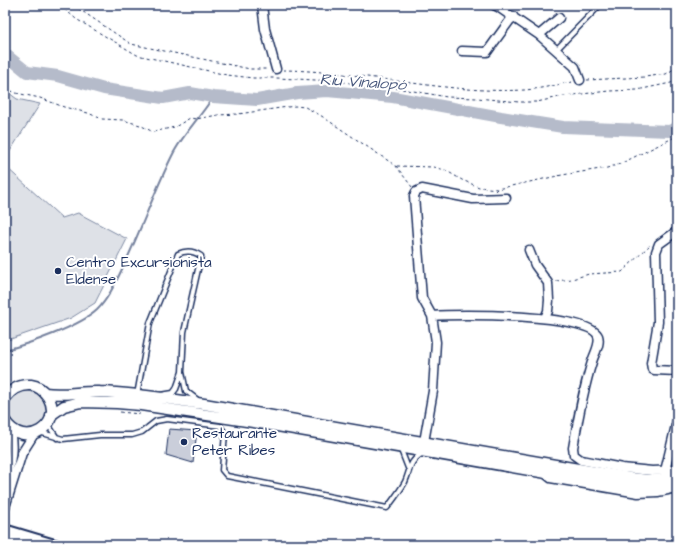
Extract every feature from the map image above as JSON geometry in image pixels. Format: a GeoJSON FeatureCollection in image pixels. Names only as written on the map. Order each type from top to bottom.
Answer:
{"type":"FeatureCollection","features":[{"type":"Feature","properties":{"kind":"street"},"geometry":{"type":"LineString","coordinates":[[262,5],[265,29],[276,69]]}},
{"type":"Feature","properties":{"kind":"street"},"geometry":{"type":"LineString","coordinates":[[494,5],[513,16],[539,35],[575,67],[580,80]]}},
{"type":"Feature","properties":{"kind":"street"},"geometry":{"type":"LineString","coordinates":[[462,51],[487,52],[513,16]]}},
{"type":"Feature","properties":{"kind":"street"},"geometry":{"type":"LineString","coordinates":[[539,35],[559,18]]}},
{"type":"Feature","properties":{"kind":"street"},"geometry":{"type":"LineString","coordinates":[[424,447],[433,391],[436,342],[432,316],[422,298],[414,196],[416,192],[422,190],[474,199],[506,198]]}},
{"type":"Feature","properties":{"kind":"street"},"geometry":{"type":"LineString","coordinates":[[677,231],[659,244],[656,252],[658,322],[651,366],[654,370],[677,371]]}},
{"type":"Feature","properties":{"kind":"street"},"geometry":{"type":"LineString","coordinates":[[529,250],[535,265],[548,283],[548,311],[545,318]]}},
{"type":"Feature","properties":{"kind":"street"},"geometry":{"type":"LineString","coordinates":[[432,316],[503,316],[545,318],[575,323],[592,329],[598,335],[599,343],[594,353],[583,390],[574,455],[581,460],[622,468],[652,471],[677,470]]}},
{"type":"Feature","properties":{"kind":"street"},"geometry":{"type":"LineString","coordinates":[[5,398],[9,392],[15,388],[28,385],[34,386],[45,393],[51,403],[51,417]]}},
{"type":"Feature","properties":{"kind":"street"},"geometry":{"type":"LineString","coordinates":[[5,386],[15,388]]}},
{"type":"Feature","properties":{"kind":"street"},"geometry":{"type":"LineString","coordinates":[[45,393],[62,394],[101,392],[204,404],[538,471],[632,488],[674,488]]}},
{"type":"Feature","properties":{"kind":"street"},"geometry":{"type":"LineString","coordinates":[[5,507],[22,452],[36,433],[47,425],[51,417],[64,406],[81,402],[117,403],[182,410],[399,447],[424,447],[630,478],[649,480],[677,478]]}},
{"type":"Feature","properties":{"kind":"street"},"geometry":{"type":"LineString","coordinates":[[665,471],[677,421]]}},
{"type":"Feature","properties":{"kind":"street"},"geometry":{"type":"LineString","coordinates":[[6,423],[12,430],[22,434],[36,433]]}},
{"type":"Feature","properties":{"kind":"street"},"geometry":{"type":"LineString","coordinates":[[5,482],[12,450],[11,434],[6,423]]}},
{"type":"Feature","properties":{"kind":"lane"},"geometry":{"type":"LineString","coordinates":[[556,50],[600,5]]}},
{"type":"Feature","properties":{"kind":"lane"},"geometry":{"type":"LineString","coordinates":[[137,396],[150,323],[178,254],[184,251],[196,252],[201,256],[184,332],[182,372],[186,391],[204,404]]}},
{"type":"Feature","properties":{"kind":"lane"},"geometry":{"type":"LineString","coordinates":[[153,397],[165,393],[173,393],[176,390],[182,372]]}},
{"type":"Feature","properties":{"kind":"lane"},"geometry":{"type":"LineString","coordinates":[[51,417],[51,429],[57,438]]}},
{"type":"Feature","properties":{"kind":"lane"},"geometry":{"type":"LineString","coordinates":[[36,433],[57,438],[100,435],[132,435],[142,432],[161,419],[220,426],[225,433],[222,470],[227,476],[387,508],[405,481],[408,468],[424,447]]}},
{"type":"Feature","properties":{"kind":"lane"},"geometry":{"type":"LineString","coordinates":[[399,447],[403,452],[408,468]]}},
{"type":"Feature","properties":{"kind":"path"},"geometry":{"type":"LineString","coordinates":[[60,5],[76,20],[137,55],[226,75],[253,78],[334,81],[402,89],[447,97],[519,102],[537,102],[564,96],[609,91],[637,90],[671,83],[677,79]]}},
{"type":"Feature","properties":{"kind":"path"},"geometry":{"type":"LineString","coordinates":[[73,5],[131,44],[250,70],[316,70],[459,89],[523,90],[580,80],[645,78],[666,74],[677,67]]}},
{"type":"Feature","properties":{"kind":"path"},"geometry":{"type":"LineString","coordinates":[[5,88],[16,93],[40,98],[64,107],[88,113],[102,119],[123,120],[140,125],[153,132],[175,127],[190,118],[196,119],[294,106],[305,108],[320,115],[396,166],[416,192]]}},
{"type":"Feature","properties":{"kind":"path"},"geometry":{"type":"LineString","coordinates":[[396,166],[434,167],[446,170],[462,180],[479,187],[497,189],[562,175],[607,168],[620,164],[677,136]]}},
{"type":"Feature","properties":{"kind":"path"},"geometry":{"type":"LineString","coordinates":[[488,199],[497,189]]}},
{"type":"Feature","properties":{"kind":"path"},"geometry":{"type":"LineString","coordinates":[[549,290],[554,281],[572,279],[589,274],[622,272],[651,244],[659,244]]}},
{"type":"Feature","properties":{"kind":"shaded area"},"geometry":{"type":"Polygon","coordinates":[[[5,90],[17,99],[40,104],[5,159],[5,90]]]}},
{"type":"Feature","properties":{"kind":"shaded area","name":"Centro Excursionista Eldense"},"geometry":{"type":"Polygon","coordinates":[[[5,166],[62,218],[78,213],[127,239],[95,303],[71,318],[5,341],[5,166]]]}},
{"type":"Feature","properties":{"kind":"shaded area"},"geometry":{"type":"Polygon","coordinates":[[[23,391],[31,391],[41,396],[45,403],[45,417],[41,424],[31,429],[23,429],[13,424],[11,421],[8,414],[8,406],[13,396],[16,394],[23,391]]]}},
{"type":"Feature","properties":{"kind":"building"},"geometry":{"type":"Polygon","coordinates":[[[169,429],[197,431],[193,463],[166,455],[169,429]]]}},
{"type":"Feature","properties":{"kind":"waterway","name":"Riu Vinalopó"},"geometry":{"type":"LineString","coordinates":[[5,54],[27,72],[58,76],[104,89],[163,98],[190,93],[213,97],[257,100],[297,93],[327,91],[393,97],[563,127],[670,131],[677,127]]}},
{"type":"Feature","properties":{"kind":"waterway"},"geometry":{"type":"LineString","coordinates":[[5,350],[40,339],[67,328],[89,316],[102,305],[126,261],[174,152],[213,97]]}},
{"type":"Feature","properties":{"kind":"railway"},"geometry":{"type":"LineString","coordinates":[[5,524],[62,541],[82,545]]}},
{"type":"Feature","properties":{"kind":"place","name":"Centro Excursionista Eldense"},"geometry":{"type":"Point","coordinates":[58,271]}},
{"type":"Feature","properties":{"kind":"place","name":"Restaurante Peter Ribes"},"geometry":{"type":"Point","coordinates":[184,442]}}]}
